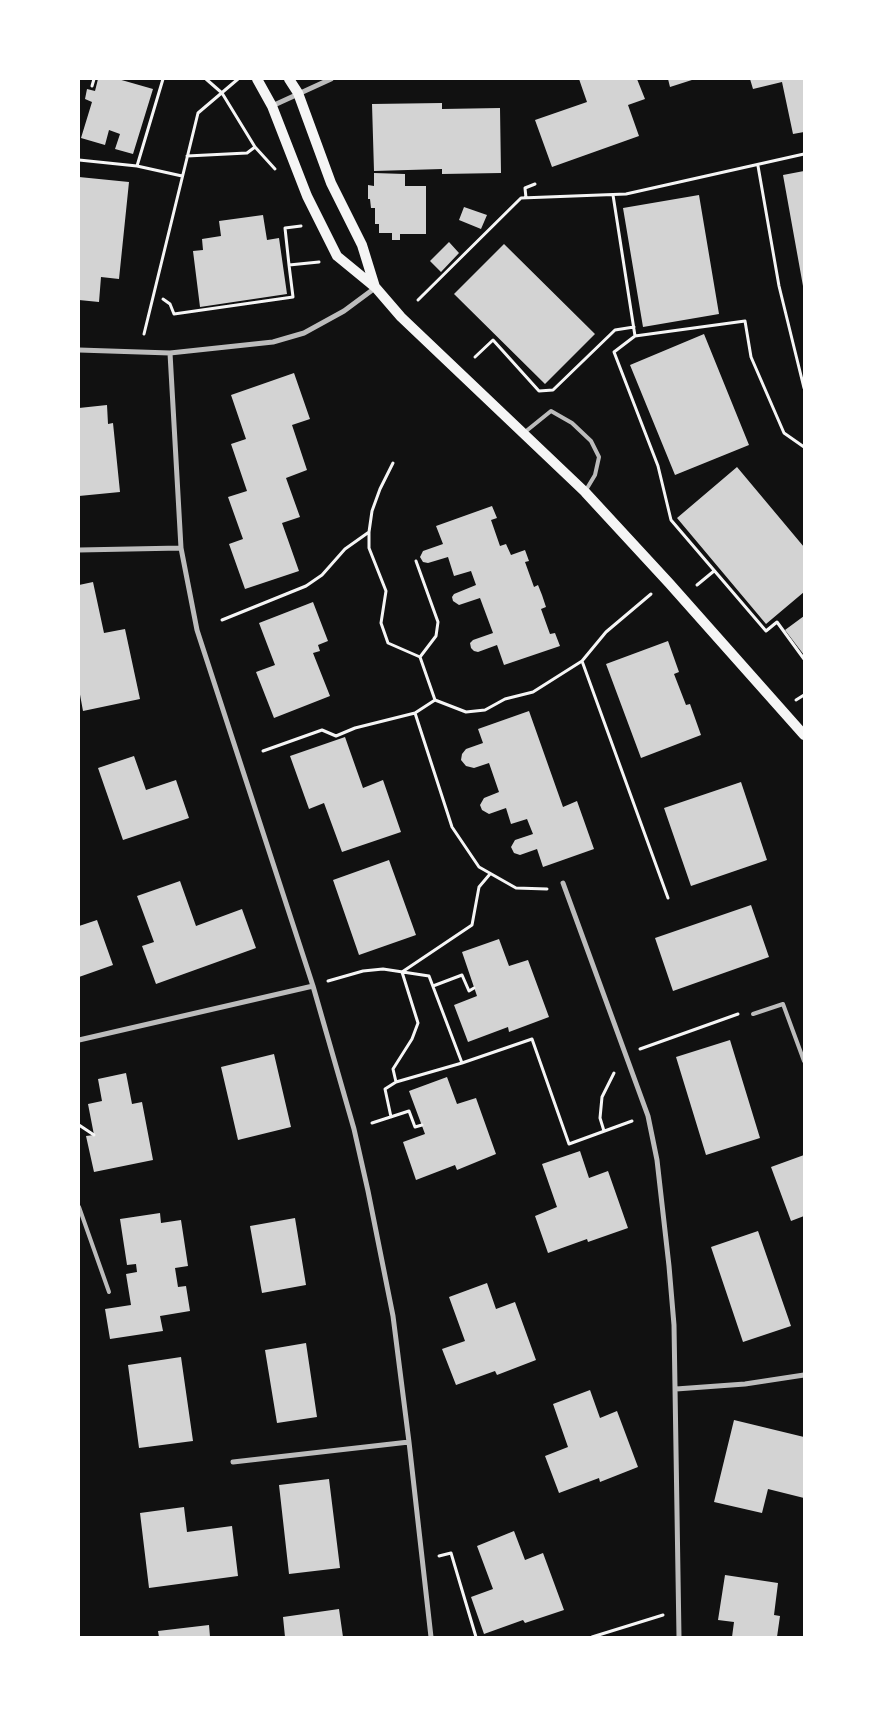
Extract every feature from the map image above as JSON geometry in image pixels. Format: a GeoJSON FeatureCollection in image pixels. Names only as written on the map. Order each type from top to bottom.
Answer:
{"type":"FeatureCollection","features":[{"type":"Feature","properties":{"kind":"main road"},"geometry":{"type":"LineString","coordinates":[[257,79],[272,106],[307,196],[337,256],[376,288],[401,316],[585,492],[804,735]]}},
{"type":"Feature","properties":{"kind":"main road"},"geometry":{"type":"LineString","coordinates":[[289,79],[298,93],[330,183],[362,244],[376,288]]}},
{"type":"Feature","properties":{"kind":"street"},"geometry":{"type":"LineString","coordinates":[[272,106],[331,79]]}},
{"type":"Feature","properties":{"kind":"street"},"geometry":{"type":"LineString","coordinates":[[79,350],[170,353],[273,342],[304,334],[344,311],[376,288]]}},
{"type":"Feature","properties":{"kind":"street"},"geometry":{"type":"LineString","coordinates":[[170,353],[181,548],[197,630],[313,986],[354,1129],[393,1316],[430,1637]]}},
{"type":"Feature","properties":{"kind":"street"},"geometry":{"type":"LineString","coordinates":[[79,550],[181,548]]}},
{"type":"Feature","properties":{"kind":"street"},"geometry":{"type":"LineString","coordinates":[[564,883],[648,1116],[657,1160],[674,1325],[680,1637]]}},
{"type":"Feature","properties":{"kind":"street"},"geometry":{"type":"LineString","coordinates":[[79,1040],[313,986]]}},
{"type":"Feature","properties":{"kind":"street"},"geometry":{"type":"LineString","coordinates":[[676,1389],[745,1384],[804,1375]]}},
{"type":"Feature","properties":{"kind":"street"},"geometry":{"type":"LineString","coordinates":[[233,1462],[409,1442]]}},
{"type":"Feature","properties":{"kind":"lane"},"geometry":{"type":"LineString","coordinates":[[523,434],[551,412],[572,423],[591,441],[599,457],[595,475],[585,492]]}},
{"type":"Feature","properties":{"kind":"lane"},"geometry":{"type":"LineString","coordinates":[[753,1014],[783,1004],[804,1061]]}},
{"type":"Feature","properties":{"kind":"lane"},"geometry":{"type":"LineString","coordinates":[[79,1207],[109,1292]]}},
{"type":"Feature","properties":{"kind":"path"},"geometry":{"type":"LineString","coordinates":[[92,86],[94,79]]}},
{"type":"Feature","properties":{"kind":"path"},"geometry":{"type":"LineString","coordinates":[[137,166],[163,79]]}},
{"type":"Feature","properties":{"kind":"path"},"geometry":{"type":"LineString","coordinates":[[206,79],[222,93],[255,147],[278,173]]}},
{"type":"Feature","properties":{"kind":"path"},"geometry":{"type":"LineString","coordinates":[[144,334],[198,113],[238,79]]}},
{"type":"Feature","properties":{"kind":"path"},"geometry":{"type":"LineString","coordinates":[[187,156],[247,152],[255,147]]}},
{"type":"Feature","properties":{"kind":"path"},"geometry":{"type":"LineString","coordinates":[[418,300],[520,198],[626,194],[758,166],[804,154]]}},
{"type":"Feature","properties":{"kind":"path"},"geometry":{"type":"LineString","coordinates":[[79,160],[137,166],[182,176]]}},
{"type":"Feature","properties":{"kind":"path"},"geometry":{"type":"LineString","coordinates":[[758,166],[779,286],[804,388]]}},
{"type":"Feature","properties":{"kind":"path"},"geometry":{"type":"LineString","coordinates":[[526,198],[525,188],[535,184]]}},
{"type":"Feature","properties":{"kind":"path"},"geometry":{"type":"LineString","coordinates":[[613,195],[635,336]]}},
{"type":"Feature","properties":{"kind":"path"},"geometry":{"type":"LineString","coordinates":[[163,299],[170,304],[174,314],[293,297],[285,228],[308,225]]}},
{"type":"Feature","properties":{"kind":"path"},"geometry":{"type":"LineString","coordinates":[[289,266],[325,261]]}},
{"type":"Feature","properties":{"kind":"path"},"geometry":{"type":"LineString","coordinates":[[804,447],[784,433],[751,357],[745,321],[635,336],[614,352],[658,466],[671,520],[766,631],[777,622],[804,659]]}},
{"type":"Feature","properties":{"kind":"path"},"geometry":{"type":"LineString","coordinates":[[475,357],[493,340],[539,391],[554,390],[615,330],[634,327]]}},
{"type":"Feature","properties":{"kind":"path"},"geometry":{"type":"LineString","coordinates":[[393,463],[372,511],[369,532],[369,548],[386,590],[381,624],[388,643],[420,656],[435,700]]}},
{"type":"Feature","properties":{"kind":"path"},"geometry":{"type":"LineString","coordinates":[[222,620],[306,586],[322,575],[345,548],[369,532]]}},
{"type":"Feature","properties":{"kind":"path"},"geometry":{"type":"LineString","coordinates":[[416,561],[438,622],[436,636],[420,656]]}},
{"type":"Feature","properties":{"kind":"path"},"geometry":{"type":"LineString","coordinates":[[697,585],[714,571]]}},
{"type":"Feature","properties":{"kind":"path"},"geometry":{"type":"LineString","coordinates":[[435,700],[466,712],[485,710],[505,699],[534,692],[582,661],[606,632],[651,594]]}},
{"type":"Feature","properties":{"kind":"path"},"geometry":{"type":"LineString","coordinates":[[582,661],[668,898]]}},
{"type":"Feature","properties":{"kind":"path"},"geometry":{"type":"LineString","coordinates":[[796,700],[804,695]]}},
{"type":"Feature","properties":{"kind":"path"},"geometry":{"type":"LineString","coordinates":[[263,751],[322,730],[336,736],[355,728],[415,713],[435,700]]}},
{"type":"Feature","properties":{"kind":"path"},"geometry":{"type":"LineString","coordinates":[[415,713],[452,827],[479,867],[516,888],[544,890],[564,883]]}},
{"type":"Feature","properties":{"kind":"path"},"geometry":{"type":"LineString","coordinates":[[402,972],[472,925],[479,887],[490,874]]}},
{"type":"Feature","properties":{"kind":"path"},"geometry":{"type":"LineString","coordinates":[[313,986],[363,971],[383,969],[429,976],[462,1063]]}},
{"type":"Feature","properties":{"kind":"path"},"geometry":{"type":"LineString","coordinates":[[396,1082],[393,1069],[412,1039],[418,1022],[402,972]]}},
{"type":"Feature","properties":{"kind":"path"},"geometry":{"type":"LineString","coordinates":[[432,986],[462,974],[469,991],[474,988]]}},
{"type":"Feature","properties":{"kind":"path"},"geometry":{"type":"LineString","coordinates":[[650,1046],[744,1012]]}},
{"type":"Feature","properties":{"kind":"path"},"geometry":{"type":"LineString","coordinates":[[391,1117],[385,1089],[396,1082],[462,1063],[532,1039],[569,1144],[633,1121]]}},
{"type":"Feature","properties":{"kind":"path"},"geometry":{"type":"LineString","coordinates":[[372,1123],[410,1111],[415,1127],[422,1125]]}},
{"type":"Feature","properties":{"kind":"path"},"geometry":{"type":"LineString","coordinates":[[79,1125],[94,1135]]}},
{"type":"Feature","properties":{"kind":"path"},"geometry":{"type":"LineString","coordinates":[[439,1556],[451,1554],[476,1637]]}},
{"type":"Feature","properties":{"kind":"path"},"geometry":{"type":"LineString","coordinates":[[592,1637],[664,1614]]}},
{"type":"Feature","properties":{"kind":"building"},"geometry":{"type":"Polygon","coordinates":[[[98,79],[118,79],[153,89],[133,154],[115,149],[120,134],[109,130],[105,145],[81,138],[92,102],[85,99],[87,89],[95,91],[98,79]]]}},
{"type":"Feature","properties":{"kind":"building"},"geometry":{"type":"Polygon","coordinates":[[[579,79],[637,79],[645,99],[628,105],[639,136],[552,167],[535,120],[587,102],[579,79]]]}},
{"type":"Feature","properties":{"kind":"building"},"geometry":{"type":"Polygon","coordinates":[[[668,79],[695,79],[670,87],[668,79]]]}},
{"type":"Feature","properties":{"kind":"building"},"geometry":{"type":"Polygon","coordinates":[[[750,79],[804,79],[804,132],[793,134],[782,82],[753,89],[750,79]]]}},
{"type":"Feature","properties":{"kind":"building"},"geometry":{"type":"Polygon","coordinates":[[[442,103],[442,109],[500,108],[501,173],[442,174],[442,169],[374,171],[372,104],[442,103]]]}},
{"type":"Feature","properties":{"kind":"building"},"geometry":{"type":"Polygon","coordinates":[[[804,171],[804,285],[803,286],[783,175],[804,171]]]}},
{"type":"Feature","properties":{"kind":"building"},"geometry":{"type":"Polygon","coordinates":[[[374,173],[405,174],[405,186],[426,186],[426,234],[400,234],[400,240],[392,240],[392,233],[379,233],[379,224],[375,224],[375,208],[371,208],[370,199],[368,199],[368,185],[374,186],[374,173]]]}},
{"type":"Feature","properties":{"kind":"building"},"geometry":{"type":"Polygon","coordinates":[[[79,177],[129,182],[119,279],[101,277],[99,302],[79,300],[79,177]]]}},
{"type":"Feature","properties":{"kind":"building"},"geometry":{"type":"Polygon","coordinates":[[[699,195],[719,314],[643,327],[623,208],[699,195]]]}},
{"type":"Feature","properties":{"kind":"building"},"geometry":{"type":"Polygon","coordinates":[[[464,207],[487,215],[481,229],[459,220],[464,207]]]}},
{"type":"Feature","properties":{"kind":"building"},"geometry":{"type":"Polygon","coordinates":[[[263,215],[267,240],[279,238],[287,294],[200,307],[193,251],[203,250],[202,239],[221,236],[219,221],[263,215]]]}},
{"type":"Feature","properties":{"kind":"building"},"geometry":{"type":"Polygon","coordinates":[[[449,242],[459,253],[441,272],[430,261],[449,242]]]}},
{"type":"Feature","properties":{"kind":"building"},"geometry":{"type":"Polygon","coordinates":[[[504,244],[595,334],[545,384],[454,294],[504,244]]]}},
{"type":"Feature","properties":{"kind":"building"},"geometry":{"type":"Polygon","coordinates":[[[704,334],[749,445],[675,475],[630,365],[704,334]]]}},
{"type":"Feature","properties":{"kind":"building"},"geometry":{"type":"Polygon","coordinates":[[[294,373],[310,419],[292,425],[307,470],[286,478],[300,517],[282,523],[299,571],[245,589],[229,544],[243,539],[228,497],[247,491],[231,444],[246,439],[231,395],[294,373]]]}},
{"type":"Feature","properties":{"kind":"building"},"geometry":{"type":"Polygon","coordinates":[[[107,405],[108,424],[113,423],[120,492],[79,496],[79,408],[107,405]]]}},
{"type":"Feature","properties":{"kind":"building"},"geometry":{"type":"Polygon","coordinates":[[[737,467],[804,547],[804,592],[766,624],[677,518],[737,467]]]}},
{"type":"Feature","properties":{"kind":"building"},"geometry":{"type":"Polygon","coordinates":[[[492,506],[497,518],[491,520],[500,546],[506,544],[511,555],[525,550],[529,561],[525,562],[534,587],[538,585],[546,607],[541,609],[550,634],[555,633],[560,646],[504,665],[497,645],[478,652],[471,648],[470,643],[473,640],[493,633],[480,598],[459,605],[453,601],[452,597],[454,594],[476,585],[471,571],[454,576],[448,557],[428,563],[423,562],[420,557],[423,551],[443,544],[436,526],[492,506]]]}},
{"type":"Feature","properties":{"kind":"building"},"geometry":{"type":"Polygon","coordinates":[[[93,582],[104,633],[125,629],[140,699],[83,711],[79,689],[79,585],[93,582]]]}},
{"type":"Feature","properties":{"kind":"building"},"geometry":{"type":"Polygon","coordinates":[[[313,602],[328,641],[318,645],[320,651],[313,653],[330,696],[274,718],[256,672],[275,665],[259,623],[313,602]]]}},
{"type":"Feature","properties":{"kind":"building"},"geometry":{"type":"Polygon","coordinates":[[[804,616],[804,655],[785,630],[804,616]]]}},
{"type":"Feature","properties":{"kind":"building"},"geometry":{"type":"Polygon","coordinates":[[[668,641],[679,672],[674,674],[686,705],[690,704],[701,735],[641,758],[606,664],[668,641]]]}},
{"type":"Feature","properties":{"kind":"building"},"geometry":{"type":"Polygon","coordinates":[[[529,711],[563,807],[577,801],[594,849],[543,867],[537,849],[520,855],[514,853],[511,847],[515,840],[533,834],[527,819],[511,824],[506,808],[489,814],[482,810],[480,805],[484,798],[499,792],[489,763],[474,768],[466,766],[461,760],[462,754],[466,749],[483,743],[478,729],[529,711]]]}},
{"type":"Feature","properties":{"kind":"building"},"geometry":{"type":"Polygon","coordinates":[[[345,737],[363,788],[383,780],[401,832],[342,852],[324,803],[309,809],[290,756],[345,737]]]}},
{"type":"Feature","properties":{"kind":"building"},"geometry":{"type":"Polygon","coordinates":[[[134,756],[146,790],[176,780],[189,818],[123,840],[98,768],[134,756]]]}},
{"type":"Feature","properties":{"kind":"building"},"geometry":{"type":"Polygon","coordinates":[[[741,782],[767,860],[691,886],[664,808],[741,782]]]}},
{"type":"Feature","properties":{"kind":"building"},"geometry":{"type":"Polygon","coordinates":[[[389,860],[416,935],[359,955],[333,880],[389,860]]]}},
{"type":"Feature","properties":{"kind":"building"},"geometry":{"type":"Polygon","coordinates":[[[180,881],[196,926],[242,909],[256,948],[156,984],[142,946],[154,942],[137,896],[180,881]]]}},
{"type":"Feature","properties":{"kind":"building"},"geometry":{"type":"Polygon","coordinates":[[[751,905],[769,957],[673,991],[655,938],[751,905]]]}},
{"type":"Feature","properties":{"kind":"building"},"geometry":{"type":"Polygon","coordinates":[[[97,920],[113,965],[79,977],[79,926],[97,920]]]}},
{"type":"Feature","properties":{"kind":"building"},"geometry":{"type":"Polygon","coordinates":[[[499,939],[509,966],[528,960],[549,1017],[509,1032],[508,1027],[468,1042],[454,1005],[477,996],[462,952],[499,939]]]}},
{"type":"Feature","properties":{"kind":"building"},"geometry":{"type":"Polygon","coordinates":[[[730,1040],[760,1138],[706,1155],[676,1057],[730,1040]]]}},
{"type":"Feature","properties":{"kind":"building"},"geometry":{"type":"Polygon","coordinates":[[[274,1054],[291,1127],[238,1140],[221,1067],[274,1054]]]}},
{"type":"Feature","properties":{"kind":"building"},"geometry":{"type":"Polygon","coordinates":[[[126,1073],[132,1104],[142,1102],[153,1160],[94,1172],[86,1136],[94,1135],[88,1104],[102,1101],[98,1079],[126,1073]]]}},
{"type":"Feature","properties":{"kind":"building"},"geometry":{"type":"Polygon","coordinates":[[[447,1077],[457,1104],[476,1098],[496,1154],[457,1170],[455,1165],[416,1180],[403,1142],[425,1134],[409,1091],[447,1077]]]}},
{"type":"Feature","properties":{"kind":"building"},"geometry":{"type":"Polygon","coordinates":[[[580,1151],[589,1178],[608,1171],[628,1228],[588,1242],[587,1239],[548,1253],[535,1216],[557,1207],[542,1164],[580,1151]]]}},
{"type":"Feature","properties":{"kind":"building"},"geometry":{"type":"Polygon","coordinates":[[[804,1155],[804,1216],[791,1221],[771,1167],[804,1155]]]}},
{"type":"Feature","properties":{"kind":"building"},"geometry":{"type":"Polygon","coordinates":[[[160,1213],[161,1223],[181,1220],[188,1266],[175,1268],[178,1287],[186,1286],[190,1311],[160,1316],[163,1331],[110,1339],[105,1309],[131,1305],[126,1274],[137,1272],[136,1264],[127,1265],[120,1219],[160,1213]]]}},
{"type":"Feature","properties":{"kind":"building"},"geometry":{"type":"Polygon","coordinates":[[[295,1218],[306,1285],[262,1293],[250,1226],[295,1218]]]}},
{"type":"Feature","properties":{"kind":"building"},"geometry":{"type":"Polygon","coordinates":[[[758,1231],[791,1326],[743,1342],[711,1247],[758,1231]]]}},
{"type":"Feature","properties":{"kind":"building"},"geometry":{"type":"Polygon","coordinates":[[[487,1283],[496,1309],[515,1302],[536,1360],[497,1375],[495,1371],[456,1385],[442,1349],[465,1341],[449,1297],[487,1283]]]}},
{"type":"Feature","properties":{"kind":"building"},"geometry":{"type":"Polygon","coordinates":[[[306,1343],[317,1417],[277,1423],[265,1350],[306,1343]]]}},
{"type":"Feature","properties":{"kind":"building"},"geometry":{"type":"Polygon","coordinates":[[[181,1357],[193,1441],[139,1448],[128,1365],[181,1357]]]}},
{"type":"Feature","properties":{"kind":"building"},"geometry":{"type":"Polygon","coordinates":[[[590,1390],[600,1418],[617,1411],[638,1467],[600,1482],[599,1478],[559,1493],[545,1456],[568,1447],[553,1404],[590,1390]]]}},
{"type":"Feature","properties":{"kind":"building"},"geometry":{"type":"Polygon","coordinates":[[[734,1420],[804,1437],[804,1498],[768,1489],[762,1513],[714,1502],[734,1420]]]}},
{"type":"Feature","properties":{"kind":"building"},"geometry":{"type":"Polygon","coordinates":[[[329,1479],[340,1568],[289,1574],[279,1485],[329,1479]]]}},
{"type":"Feature","properties":{"kind":"building"},"geometry":{"type":"Polygon","coordinates":[[[184,1507],[187,1532],[232,1526],[238,1576],[149,1588],[140,1513],[184,1507]]]}},
{"type":"Feature","properties":{"kind":"building"},"geometry":{"type":"Polygon","coordinates":[[[514,1531],[525,1560],[543,1553],[564,1610],[525,1623],[523,1620],[484,1634],[471,1597],[493,1589],[477,1546],[514,1531]]]}},
{"type":"Feature","properties":{"kind":"building"},"geometry":{"type":"Polygon","coordinates":[[[725,1575],[778,1583],[774,1615],[780,1616],[777,1637],[732,1637],[734,1622],[718,1620],[725,1575]]]}},
{"type":"Feature","properties":{"kind":"building"},"geometry":{"type":"Polygon","coordinates":[[[339,1609],[343,1637],[285,1637],[283,1617],[339,1609]]]}},
{"type":"Feature","properties":{"kind":"building"},"geometry":{"type":"Polygon","coordinates":[[[209,1625],[210,1637],[159,1637],[158,1631],[209,1625]]]}}]}
